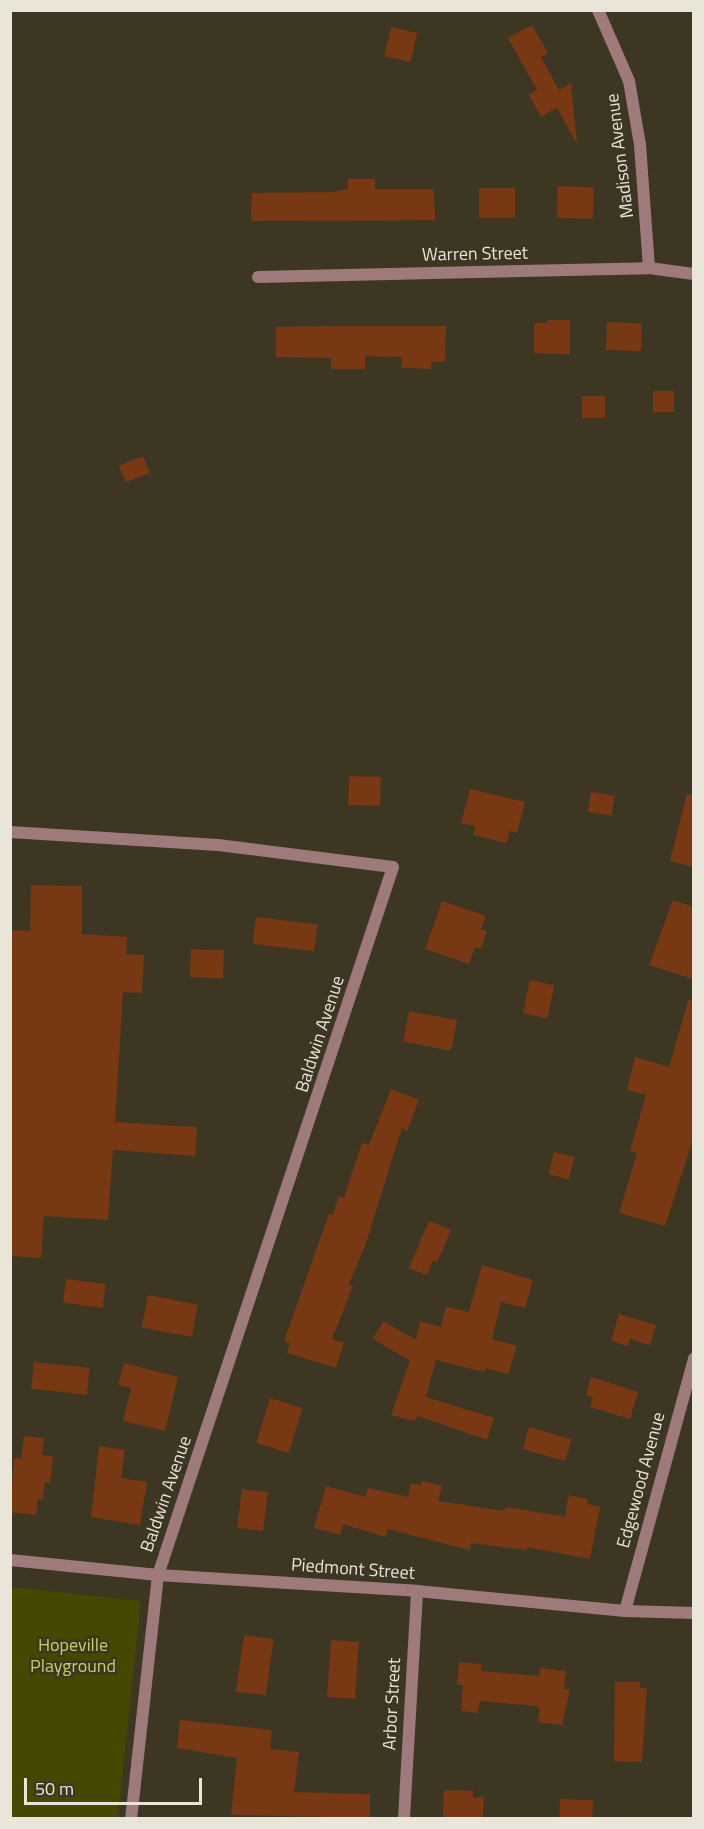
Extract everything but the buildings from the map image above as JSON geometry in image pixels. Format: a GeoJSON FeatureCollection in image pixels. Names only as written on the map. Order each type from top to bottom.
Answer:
{"type":"FeatureCollection","features":[{"type":"Feature","properties":{"kind":"street","name":"Madison Avenue"},"geometry":{"type":"LineString","coordinates":[[598,10],[629,81],[640,145],[650,268]]}},
{"type":"Feature","properties":{"kind":"street","name":"Warren Street"},"geometry":{"type":"LineString","coordinates":[[258,277],[650,268],[693,274]]}},
{"type":"Feature","properties":{"kind":"street","name":"Baldwin Avenue"},"geometry":{"type":"LineString","coordinates":[[10,832],[218,845],[393,867],[285,1200],[158,1575]]}},
{"type":"Feature","properties":{"kind":"street","name":"Edgewood Avenue"},"geometry":{"type":"LineString","coordinates":[[625,1611],[693,1358]]}},
{"type":"Feature","properties":{"kind":"street","name":"Piedmont Street"},"geometry":{"type":"LineString","coordinates":[[10,1560],[158,1575],[417,1591],[625,1611],[693,1613]]}},
{"type":"Feature","properties":{"kind":"street"},"geometry":{"type":"LineString","coordinates":[[131,1818],[158,1575]]}},
{"type":"Feature","properties":{"kind":"street","name":"Arbor Street"},"geometry":{"type":"LineString","coordinates":[[404,1818],[417,1591]]}},
{"type":"Feature","properties":{"kind":"green space","name":"Hopeville Playground"},"geometry":{"type":"Polygon","coordinates":[[[11,1587],[141,1601],[118,1818],[11,1818],[11,1587]]]}}]}
